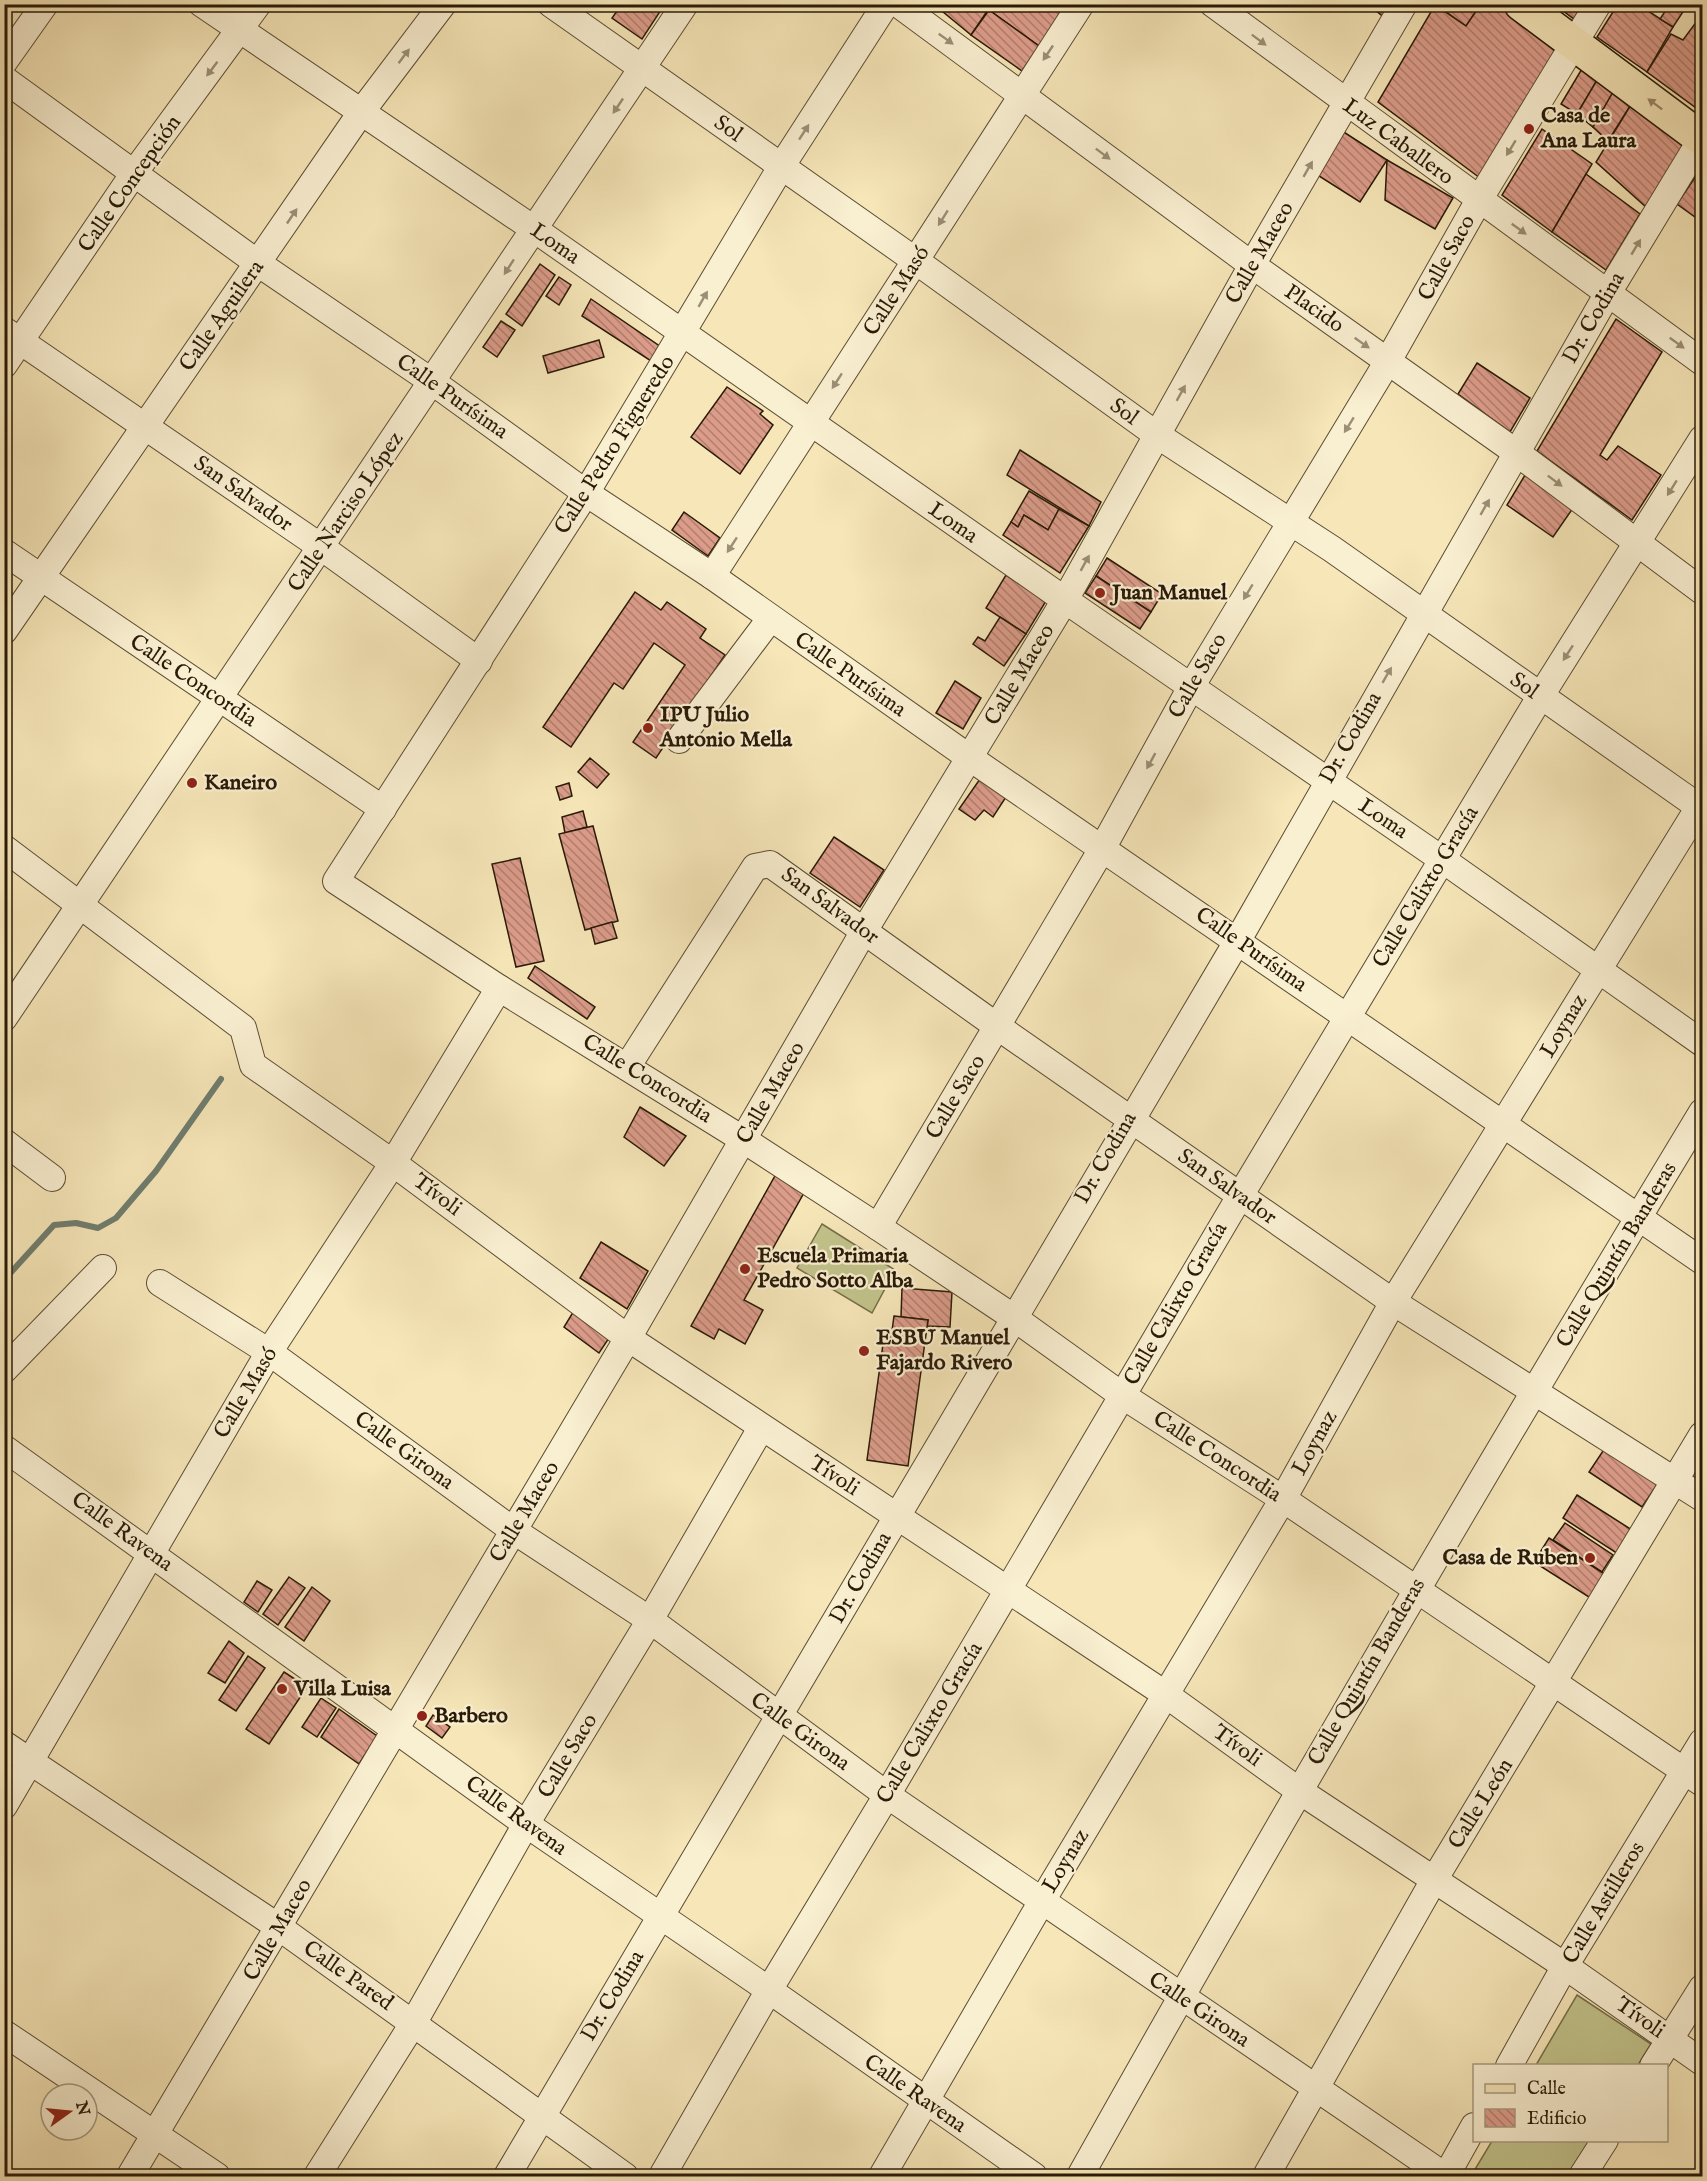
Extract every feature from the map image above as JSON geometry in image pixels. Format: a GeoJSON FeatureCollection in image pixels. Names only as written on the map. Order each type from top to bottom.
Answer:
{"type":"FeatureCollection","features":[{"type":"Feature","properties":{"kind":"main road"},"geometry":{"type":"LineString","coordinates":[[1521,4],[1702,139]]}},
{"type":"Feature","properties":{"kind":"street"},"geometry":{"type":"LineString","coordinates":[[4,62],[45,4]]}},
{"type":"Feature","properties":{"kind":"street","name":"Loma"},"geometry":{"type":"LineString","coordinates":[[202,4],[240,32],[362,111],[534,229],[810,423],[1443,860],[1702,1043]]}},
{"type":"Feature","properties":{"kind":"street","name":"Calle Concepción"},"geometry":{"type":"LineString","coordinates":[[4,365],[13,336],[240,32],[258,4]]}},
{"type":"Feature","properties":{"kind":"street","name":"Calle Aguilera"},"geometry":{"type":"LineString","coordinates":[[4,630],[259,264],[362,111],[443,4]]}},
{"type":"Feature","properties":{"kind":"street","name":"Sol"},"geometry":{"type":"LineString","coordinates":[[551,4],[916,261],[1157,435],[1289,522],[1540,697],[1702,806]]}},
{"type":"Feature","properties":{"kind":"street","name":"Calle Narciso López"},"geometry":{"type":"LineString","coordinates":[[4,1018],[434,383],[685,4]]}},
{"type":"Feature","properties":{"kind":"street","name":"Calle Pedro Figueredo"},"geometry":{"type":"LineString","coordinates":[[336,881],[586,493],[781,167],[886,4]]}},
{"type":"Feature","properties":{"kind":"street","name":"Placido"},"geometry":{"type":"LineString","coordinates":[[898,4],[1252,265],[1517,453],[1702,591]]}},
{"type":"Feature","properties":{"kind":"street","name":"Calle Masó"},"geometry":{"type":"LineString","coordinates":[[712,576],[1081,4]]}},
{"type":"Feature","properties":{"kind":"street","name":"Luz Caballero"},"geometry":{"type":"LineString","coordinates":[[1213,4],[1346,104],[1702,362]]}},
{"type":"Feature","properties":{"kind":"street","name":"Calle Maceo"},"geometry":{"type":"LineString","coordinates":[[130,2176],[280,1928],[395,1728],[628,1338],[864,931],[1065,600],[1252,265],[1404,4]]}},
{"type":"Feature","properties":{"kind":"street","name":"Calle Saco"},"geometry":{"type":"LineString","coordinates":[[878,1227],[1102,849],[1191,687],[1388,362],[1479,201],[1598,4]]}},
{"type":"Feature","properties":{"kind":"street","name":"Calle Purísima"},"geometry":{"type":"LineString","coordinates":[[4,79],[259,264],[434,383],[586,493],[712,576],[970,758],[1702,1261]]}},
{"type":"Feature","properties":{"kind":"street","name":"Dr. Codina"},"geometry":{"type":"LineString","coordinates":[[507,2176],[780,1718],[1130,1118],[1238,940],[1422,614],[1608,293],[1702,139]]}},
{"type":"Feature","properties":{"kind":"street","name":"San Salvador"},"geometry":{"type":"LineString","coordinates":[[13,336],[145,425],[479,661]]}},
{"type":"Feature","properties":{"kind":"street","name":"Calle Calixto Gracía"},"geometry":{"type":"LineString","coordinates":[[662,2176],[769,1990],[1347,1018],[1540,697],[1702,439]]}},
{"type":"Feature","properties":{"kind":"street","name":"Calle Concordia"},"geometry":{"type":"LineString","coordinates":[[4,552],[383,809]]}},
{"type":"Feature","properties":{"kind":"street"},"geometry":{"type":"LineString","coordinates":[[679,740],[770,619]]}},
{"type":"Feature","properties":{"kind":"street","name":"Loynaz"},"geometry":{"type":"LineString","coordinates":[[882,2176],[1042,1901],[1283,1499],[1393,1302],[1598,969],[1702,806]]}},
{"type":"Feature","properties":{"kind":"street","name":"Tívoli"},"geometry":{"type":"LineString","coordinates":[[4,848],[81,903],[243,1028],[253,1065],[393,1162],[628,1338],[1165,1694],[1298,1790],[1566,1966],[1702,2062]]}},
{"type":"Feature","properties":{"kind":"street","name":"San Salvador"},"geometry":{"type":"LineString","coordinates":[[627,1067],[755,867],[770,864],[998,1027],[1393,1302],[1702,1498]]}},
{"type":"Feature","properties":{"kind":"street","name":"Calle Concordia"},"geometry":{"type":"LineString","coordinates":[[336,881],[499,988],[744,1140],[878,1227],[1013,1317],[1123,1396],[1283,1499],[1694,1777]]}},
{"type":"Feature","properties":{"kind":"street","name":"Calle Masó"},"geometry":{"type":"LineString","coordinates":[[4,1806],[269,1352],[393,1162],[499,988]]}},
{"type":"Feature","properties":{"kind":"street","name":"Calle Quintín Banderas"},"geometry":{"type":"LineString","coordinates":[[1080,2176],[1298,1790],[1415,1589],[1702,1112]]}},
{"type":"Feature","properties":{"kind":"street"},"geometry":{"type":"LineString","coordinates":[[4,1142],[52,1178]]}},
{"type":"Feature","properties":{"kind":"street"},"geometry":{"type":"LineString","coordinates":[[4,1370],[103,1268]]}},
{"type":"Feature","properties":{"kind":"street","name":"Calle Girona"},"geometry":{"type":"LineString","coordinates":[[160,1283],[269,1352],[514,1531],[650,1620],[887,1795],[1180,1998],[1445,2176]]}},
{"type":"Feature","properties":{"kind":"street","name":"Calle Saco"},"geometry":{"type":"LineString","coordinates":[[317,2176],[414,2022],[526,1824],[650,1620],[761,1428]]}},
{"type":"Feature","properties":{"kind":"street","name":"Calle León"},"geometry":{"type":"LineString","coordinates":[[1266,2176],[1434,1880],[1555,1683],[1702,1435]]}},
{"type":"Feature","properties":{"kind":"street","name":"Calle Ravena"},"geometry":{"type":"LineString","coordinates":[[4,1448],[526,1824],[769,1990],[1034,2176]]}},
{"type":"Feature","properties":{"kind":"street","name":"Calle Astilleros"},"geometry":{"type":"LineString","coordinates":[[1510,2064],[1566,1966],[1694,1777],[1702,1742]]}},
{"type":"Feature","properties":{"kind":"street","name":"Calle Pared"},"geometry":{"type":"LineString","coordinates":[[4,1744],[280,1928],[414,2022],[625,2176]]}},
{"type":"Feature","properties":{"kind":"street"},"geometry":{"type":"LineString","coordinates":[[1654,2064],[1702,1988]]}},
{"type":"Feature","properties":{"kind":"street"},"geometry":{"type":"LineString","coordinates":[[4,2033],[217,2176]]}},
{"type":"Feature","properties":{"kind":"street"},"geometry":{"type":"LineString","coordinates":[[1445,2176],[1473,2128]]}},
{"type":"Feature","properties":{"kind":"street"},"geometry":{"type":"LineString","coordinates":[[1582,2176],[1604,2142]]}},
{"type":"Feature","properties":{"kind":"green space"},"geometry":{"type":"Polygon","coordinates":[[[822,1224],[895,1270],[872,1313],[797,1268],[822,1224]]]}},
{"type":"Feature","properties":{"kind":"green space"},"geometry":{"type":"Polygon","coordinates":[[[1577,1995],[1651,2044],[1639,2064],[1537,2064],[1577,1995]]]}},
{"type":"Feature","properties":{"kind":"green space"},"geometry":{"type":"Polygon","coordinates":[[[1491,2142],[1591,2142],[1570,2176],[1471,2176],[1491,2142]]]}},
{"type":"Feature","properties":{"kind":"building"},"geometry":{"type":"Polygon","coordinates":[[[622,4],[653,4],[661,10],[642,39],[612,18],[622,4]]]}},
{"type":"Feature","properties":{"kind":"building"},"geometry":{"type":"Polygon","coordinates":[[[946,4],[992,4],[971,35],[942,11],[946,4]]]}},
{"type":"Feature","properties":{"kind":"building"},"geometry":{"type":"Polygon","coordinates":[[[992,4],[1065,4],[1068,7],[1039,46],[989,10],[992,4]]]}},
{"type":"Feature","properties":{"kind":"building"},"geometry":{"type":"Polygon","coordinates":[[[1368,4],[1395,4],[1386,19],[1368,4]]]}},
{"type":"Feature","properties":{"kind":"building"},"geometry":{"type":"Polygon","coordinates":[[[1435,4],[1481,4],[1466,26],[1435,4]]]}},
{"type":"Feature","properties":{"kind":"building"},"geometry":{"type":"Polygon","coordinates":[[[1481,4],[1499,4],[1558,46],[1480,178],[1378,102],[1435,5],[1466,26],[1481,4]]]}},
{"type":"Feature","properties":{"kind":"building"},"geometry":{"type":"Polygon","coordinates":[[[1554,4],[1582,4],[1574,19],[1554,4]]]}},
{"type":"Feature","properties":{"kind":"building"},"geometry":{"type":"Polygon","coordinates":[[[1618,4],[1649,4],[1651,6],[1648,11],[1673,27],[1647,72],[1597,37],[1618,4]]]}},
{"type":"Feature","properties":{"kind":"building"},"geometry":{"type":"Polygon","coordinates":[[[1663,4],[1688,4],[1673,27],[1660,19],[1668,7],[1663,4]]]}},
{"type":"Feature","properties":{"kind":"building"},"geometry":{"type":"Polygon","coordinates":[[[989,10],[1039,46],[1022,71],[971,35],[989,10]]]}},
{"type":"Feature","properties":{"kind":"building"},"geometry":{"type":"Polygon","coordinates":[[[1700,17],[1702,18],[1702,104],[1699,110],[1647,72],[1671,34],[1683,40],[1700,17]]]}},
{"type":"Feature","properties":{"kind":"building"},"geometry":{"type":"Polygon","coordinates":[[[1583,67],[1599,77],[1577,114],[1561,104],[1583,67]]]}},
{"type":"Feature","properties":{"kind":"building"},"geometry":{"type":"Polygon","coordinates":[[[1597,80],[1615,89],[1593,127],[1577,114],[1597,80]]]}},
{"type":"Feature","properties":{"kind":"building"},"geometry":{"type":"Polygon","coordinates":[[[1613,92],[1632,103],[1608,141],[1593,127],[1613,92]]]}},
{"type":"Feature","properties":{"kind":"building"},"geometry":{"type":"Polygon","coordinates":[[[1632,103],[1686,141],[1646,207],[1596,162],[1632,103]]]}},
{"type":"Feature","properties":{"kind":"building"},"geometry":{"type":"Polygon","coordinates":[[[1336,127],[1387,160],[1360,202],[1308,169],[1336,127]]]}},
{"type":"Feature","properties":{"kind":"building"},"geometry":{"type":"Polygon","coordinates":[[[1542,129],[1592,164],[1552,232],[1502,195],[1542,129]]]}},
{"type":"Feature","properties":{"kind":"building"},"geometry":{"type":"Polygon","coordinates":[[[1387,160],[1453,198],[1435,229],[1385,200],[1387,160]]]}},
{"type":"Feature","properties":{"kind":"building"},"geometry":{"type":"Polygon","coordinates":[[[1702,167],[1702,222],[1677,204],[1702,167]]]}},
{"type":"Feature","properties":{"kind":"building"},"geometry":{"type":"Polygon","coordinates":[[[1586,174],[1640,214],[1606,270],[1552,232],[1586,174]]]}},
{"type":"Feature","properties":{"kind":"building"},"geometry":{"type":"Polygon","coordinates":[[[540,264],[555,275],[522,326],[506,314],[540,264]]]}},
{"type":"Feature","properties":{"kind":"building"},"geometry":{"type":"Polygon","coordinates":[[[559,277],[571,285],[559,305],[546,296],[559,277]]]}},
{"type":"Feature","properties":{"kind":"building"},"geometry":{"type":"Polygon","coordinates":[[[591,299],[661,347],[651,361],[582,316],[591,299]]]}},
{"type":"Feature","properties":{"kind":"building"},"geometry":{"type":"Polygon","coordinates":[[[1616,319],[1662,352],[1600,455],[1607,460],[1618,446],[1661,475],[1632,520],[1537,451],[1616,319]]]}},
{"type":"Feature","properties":{"kind":"building"},"geometry":{"type":"Polygon","coordinates":[[[501,321],[515,330],[497,357],[483,347],[501,321]]]}},
{"type":"Feature","properties":{"kind":"building"},"geometry":{"type":"Polygon","coordinates":[[[599,340],[604,357],[548,373],[543,356],[599,340]]]}},
{"type":"Feature","properties":{"kind":"building"},"geometry":{"type":"Polygon","coordinates":[[[1477,363],[1530,398],[1510,432],[1458,394],[1477,363]]]}},
{"type":"Feature","properties":{"kind":"building"},"geometry":{"type":"Polygon","coordinates":[[[727,387],[763,411],[760,414],[773,425],[740,474],[691,437],[727,387]]]}},
{"type":"Feature","properties":{"kind":"building"},"geometry":{"type":"Polygon","coordinates":[[[1020,450],[1101,502],[1089,526],[1007,475],[1020,450]]]}},
{"type":"Feature","properties":{"kind":"building"},"geometry":{"type":"Polygon","coordinates":[[[1525,475],[1573,508],[1553,537],[1507,505],[1525,475]]]}},
{"type":"Feature","properties":{"kind":"building"},"geometry":{"type":"Polygon","coordinates":[[[1029,491],[1059,509],[1048,530],[1024,515],[1018,527],[1011,522],[1029,491]]]}},
{"type":"Feature","properties":{"kind":"building"},"geometry":{"type":"Polygon","coordinates":[[[1059,509],[1089,526],[1060,573],[1003,535],[1011,522],[1018,527],[1024,515],[1048,530],[1059,509]]]}},
{"type":"Feature","properties":{"kind":"building"},"geometry":{"type":"Polygon","coordinates":[[[684,512],[720,538],[708,556],[672,530],[684,512]]]}},
{"type":"Feature","properties":{"kind":"building"},"geometry":{"type":"Polygon","coordinates":[[[1107,558],[1162,594],[1151,612],[1096,576],[1107,558]]]}},
{"type":"Feature","properties":{"kind":"building"},"geometry":{"type":"Polygon","coordinates":[[[1006,575],[1046,601],[1026,634],[986,608],[1006,575]]]}},
{"type":"Feature","properties":{"kind":"building"},"geometry":{"type":"Polygon","coordinates":[[[1096,576],[1151,612],[1140,629],[1085,593],[1096,576]]]}},
{"type":"Feature","properties":{"kind":"building"},"geometry":{"type":"Polygon","coordinates":[[[635,592],[661,610],[667,602],[706,629],[700,638],[725,655],[656,758],[633,742],[685,665],[654,643],[623,689],[614,683],[571,747],[543,727],[635,592]]]}},
{"type":"Feature","properties":{"kind":"building"},"geometry":{"type":"Polygon","coordinates":[[[1000,617],[1026,634],[1004,666],[973,644],[978,637],[985,641],[1000,617]]]}},
{"type":"Feature","properties":{"kind":"building"},"geometry":{"type":"Polygon","coordinates":[[[955,681],[981,698],[963,729],[936,713],[955,681]]]}},
{"type":"Feature","properties":{"kind":"building"},"geometry":{"type":"Polygon","coordinates":[[[590,758],[609,774],[597,788],[578,772],[590,758]]]}},
{"type":"Feature","properties":{"kind":"building"},"geometry":{"type":"Polygon","coordinates":[[[980,779],[1006,797],[993,817],[984,810],[975,820],[959,809],[980,779]]]}},
{"type":"Feature","properties":{"kind":"building"},"geometry":{"type":"Polygon","coordinates":[[[569,783],[572,796],[560,800],[556,787],[569,783]]]}},
{"type":"Feature","properties":{"kind":"building"},"geometry":{"type":"Polygon","coordinates":[[[583,811],[587,827],[565,833],[562,817],[583,811]]]}},
{"type":"Feature","properties":{"kind":"building"},"geometry":{"type":"Polygon","coordinates":[[[593,826],[618,921],[585,930],[559,834],[593,826]]]}},
{"type":"Feature","properties":{"kind":"building"},"geometry":{"type":"Polygon","coordinates":[[[834,837],[884,870],[860,907],[810,873],[834,837]]]}},
{"type":"Feature","properties":{"kind":"building"},"geometry":{"type":"Polygon","coordinates":[[[520,858],[544,961],[516,967],[492,864],[520,858]]]}},
{"type":"Feature","properties":{"kind":"building"},"geometry":{"type":"Polygon","coordinates":[[[612,922],[617,938],[595,944],[591,928],[612,922]]]}},
{"type":"Feature","properties":{"kind":"building"},"geometry":{"type":"Polygon","coordinates":[[[535,966],[595,1007],[587,1019],[528,978],[535,966]]]}},
{"type":"Feature","properties":{"kind":"building"},"geometry":{"type":"Polygon","coordinates":[[[640,1107],[686,1136],[664,1166],[624,1137],[640,1107]]]}},
{"type":"Feature","properties":{"kind":"building"},"geometry":{"type":"Polygon","coordinates":[[[776,1174],[805,1191],[744,1300],[763,1310],[745,1344],[719,1329],[714,1339],[691,1326],[776,1174]]]}},
{"type":"Feature","properties":{"kind":"building"},"geometry":{"type":"Polygon","coordinates":[[[601,1242],[648,1271],[627,1309],[580,1278],[601,1242]]]}},
{"type":"Feature","properties":{"kind":"building"},"geometry":{"type":"Polygon","coordinates":[[[902,1288],[952,1292],[950,1327],[927,1326],[928,1320],[901,1317],[902,1288]]]}},
{"type":"Feature","properties":{"kind":"building"},"geometry":{"type":"Polygon","coordinates":[[[575,1309],[611,1335],[599,1353],[564,1327],[575,1309]]]}},
{"type":"Feature","properties":{"kind":"building"},"geometry":{"type":"Polygon","coordinates":[[[894,1316],[928,1320],[908,1466],[867,1460],[884,1337],[891,1338],[894,1316]]]}},
{"type":"Feature","properties":{"kind":"building"},"geometry":{"type":"Polygon","coordinates":[[[1605,1448],[1659,1482],[1642,1507],[1589,1472],[1605,1448]]]}},
{"type":"Feature","properties":{"kind":"building"},"geometry":{"type":"Polygon","coordinates":[[[1577,1495],[1632,1530],[1618,1554],[1563,1518],[1577,1495]]]}},
{"type":"Feature","properties":{"kind":"building"},"geometry":{"type":"Polygon","coordinates":[[[1565,1523],[1613,1555],[1602,1572],[1553,1540],[1565,1523]]]}},
{"type":"Feature","properties":{"kind":"building"},"geometry":{"type":"Polygon","coordinates":[[[1549,1538],[1606,1575],[1592,1599],[1534,1562],[1549,1538]]]}},
{"type":"Feature","properties":{"kind":"building"},"geometry":{"type":"Polygon","coordinates":[[[289,1577],[305,1588],[278,1625],[263,1614],[289,1577]]]}},
{"type":"Feature","properties":{"kind":"building"},"geometry":{"type":"Polygon","coordinates":[[[257,1581],[272,1590],[258,1612],[244,1602],[257,1581]]]}},
{"type":"Feature","properties":{"kind":"building"},"geometry":{"type":"Polygon","coordinates":[[[312,1587],[330,1601],[304,1641],[285,1627],[312,1587]]]}},
{"type":"Feature","properties":{"kind":"building"},"geometry":{"type":"Polygon","coordinates":[[[229,1641],[244,1653],[225,1683],[208,1673],[229,1641]]]}},
{"type":"Feature","properties":{"kind":"building"},"geometry":{"type":"Polygon","coordinates":[[[248,1656],[265,1668],[236,1711],[219,1700],[248,1656]]]}},
{"type":"Feature","properties":{"kind":"building"},"geometry":{"type":"Polygon","coordinates":[[[284,1672],[307,1687],[269,1744],[246,1729],[284,1672]]]}},
{"type":"Feature","properties":{"kind":"building"},"geometry":{"type":"Polygon","coordinates":[[[321,1698],[336,1708],[317,1737],[302,1727],[321,1698]]]}},
{"type":"Feature","properties":{"kind":"building"},"geometry":{"type":"Polygon","coordinates":[[[339,1709],[377,1736],[359,1764],[321,1737],[339,1709]]]}},
{"type":"Feature","properties":{"kind":"building"},"geometry":{"type":"Polygon","coordinates":[[[433,1715],[450,1727],[442,1738],[426,1726],[433,1715]]]}},
{"type":"Feature","properties":{"kind":"waterway"},"geometry":{"type":"LineString","coordinates":[[4,1280],[54,1225],[76,1223],[98,1228],[116,1218],[156,1171],[221,1079]]}},
{"type":"Feature","properties":{"kind":"place","name":"Casa de Ana Laura"},"geometry":{"type":"Point","coordinates":[1529,129]}},
{"type":"Feature","properties":{"kind":"place","name":"Juan Manuel"},"geometry":{"type":"Point","coordinates":[1100,593]}},
{"type":"Feature","properties":{"kind":"place","name":"IPU Julio Antonio Mella"},"geometry":{"type":"Point","coordinates":[648,728]}},
{"type":"Feature","properties":{"kind":"place","name":"Kaneiro"},"geometry":{"type":"Point","coordinates":[192,783]}},
{"type":"Feature","properties":{"kind":"place","name":"Escuela Primaria Pedro Sotto Alba"},"geometry":{"type":"Point","coordinates":[745,1269]}},
{"type":"Feature","properties":{"kind":"place","name":"ESBU Manuel Fajardo Rivero"},"geometry":{"type":"Point","coordinates":[864,1351]}},
{"type":"Feature","properties":{"kind":"place","name":"Casa de Ruben"},"geometry":{"type":"Point","coordinates":[1590,1558]}},
{"type":"Feature","properties":{"kind":"place","name":"Villa Luisa"},"geometry":{"type":"Point","coordinates":[282,1689]}},
{"type":"Feature","properties":{"kind":"place","name":"Barbero"},"geometry":{"type":"Point","coordinates":[422,1716]}}]}
